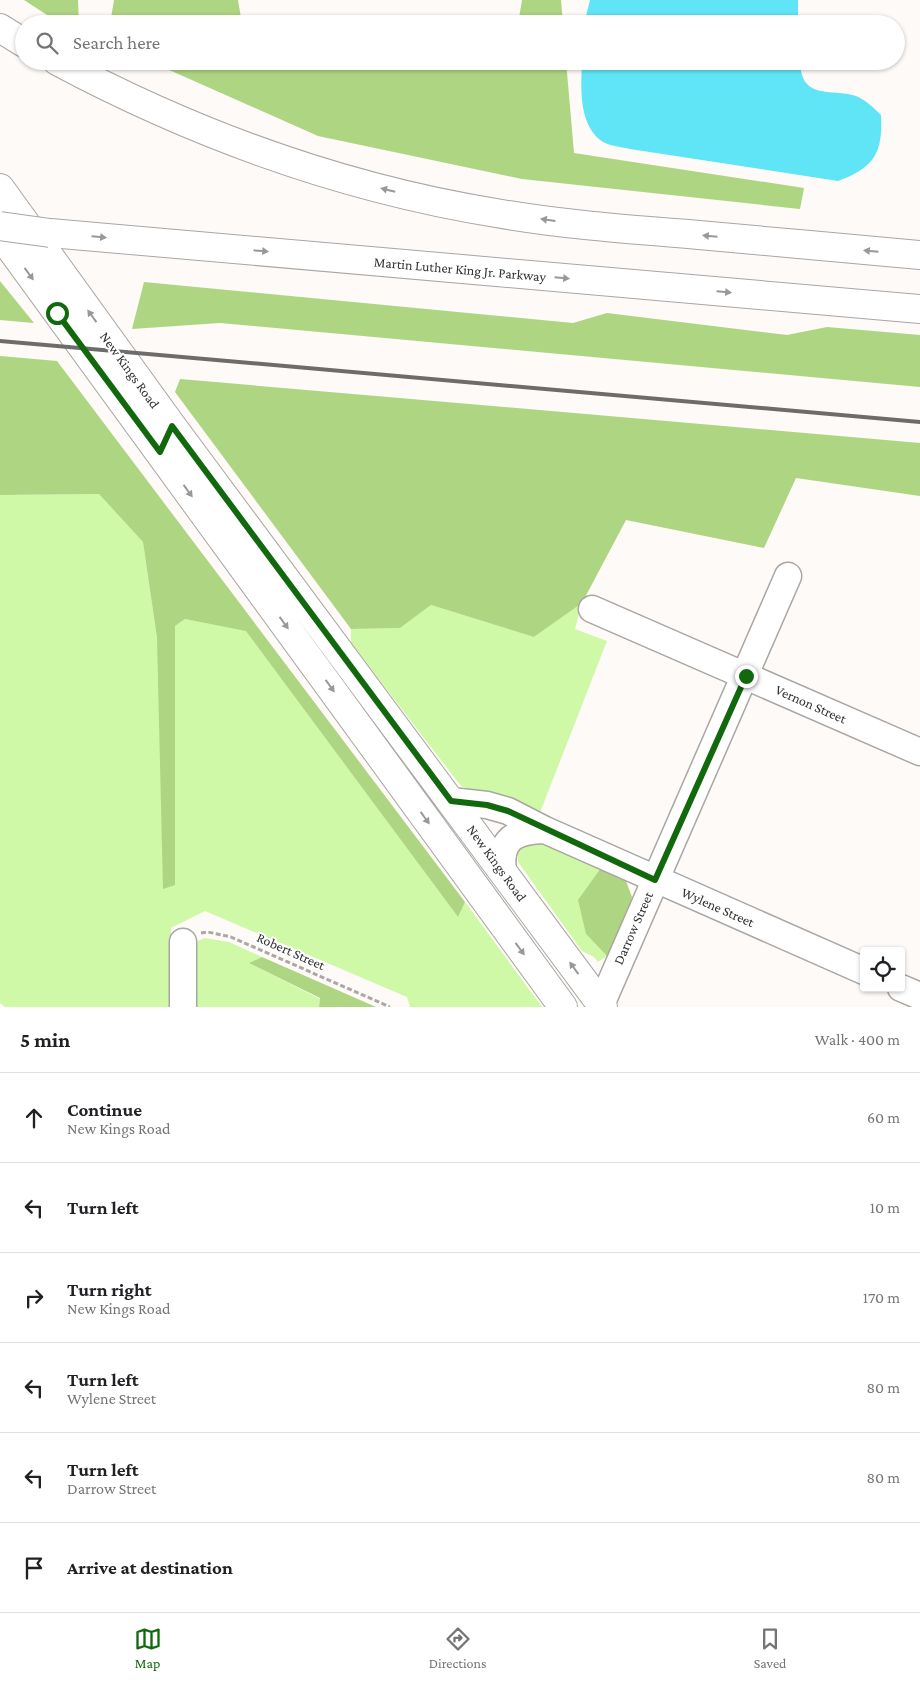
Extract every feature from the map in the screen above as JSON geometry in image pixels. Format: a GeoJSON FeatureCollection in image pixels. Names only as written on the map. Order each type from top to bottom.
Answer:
{"type":"FeatureCollection","features":[{"type":"Feature","properties":{"kind":"main road"},"geometry":{"type":"LineString","coordinates":[[0,28],[15,37]]}},
{"type":"Feature","properties":{"kind":"main road"},"geometry":{"type":"LineString","coordinates":[[75,70],[146,106],[210,134],[326,173],[428,200],[496,213],[602,227],[920,255]]}},
{"type":"Feature","properties":{"kind":"main road","name":"New Kings Road"},"geometry":{"type":"LineString","coordinates":[[0,188],[172,426],[601,1006]]}},
{"type":"Feature","properties":{"kind":"main road","name":"Martin Luther King Jr. Parkway"},"geometry":{"type":"LineString","coordinates":[[0,226],[50,233],[920,309]]}},
{"type":"Feature","properties":{"kind":"main road","name":"New Kings Road"},"geometry":{"type":"LineString","coordinates":[[0,234],[563,1007]]}},
{"type":"Feature","properties":{"kind":"street"},"geometry":{"type":"LineString","coordinates":[[160,452],[172,426]]}},
{"type":"Feature","properties":{"kind":"street","name":"Darrow Street"},"geometry":{"type":"LineString","coordinates":[[601,1006],[788,576]]}},
{"type":"Feature","properties":{"kind":"street","name":"Vernon Street"},"geometry":{"type":"LineString","coordinates":[[592,610],[920,752]]}},
{"type":"Feature","properties":{"kind":"street","name":"Wylene Street"},"geometry":{"type":"LineString","coordinates":[[451,801],[487,805],[508,811],[655,880],[860,969]]}},
{"type":"Feature","properties":{"kind":"street"},"geometry":{"type":"LineString","coordinates":[[503,872],[502,857],[506,844],[516,834],[529,830],[545,830]]}},
{"type":"Feature","properties":{"kind":"street"},"geometry":{"type":"LineString","coordinates":[[183,942],[183,1007]]}},
{"type":"Feature","properties":{"kind":"street"},"geometry":{"type":"LineString","coordinates":[[905,990],[920,996]]}},
{"type":"Feature","properties":{"kind":"path","name":"Robert Street"},"geometry":{"type":"LineString","coordinates":[[183,942],[194,935],[208,932],[231,937],[390,1007]]}},
{"type":"Feature","properties":{"kind":"green space"},"geometry":{"type":"Polygon","coordinates":[[[24,0],[78,0],[79,15],[47,15],[24,0]]]}},
{"type":"Feature","properties":{"kind":"green space"},"geometry":{"type":"Polygon","coordinates":[[[114,0],[238,0],[240,15],[112,15],[114,0]]]}},
{"type":"Feature","properties":{"kind":"green space"},"geometry":{"type":"Polygon","coordinates":[[[522,0],[561,0],[562,15],[520,15],[522,0]]]}},
{"type":"Feature","properties":{"kind":"green space"},"geometry":{"type":"Polygon","coordinates":[[[169,70],[567,70],[574,153],[804,188],[800,209],[522,179],[318,136],[169,70]]]}},
{"type":"Feature","properties":{"kind":"green space"},"geometry":{"type":"Polygon","coordinates":[[[0,281],[34,323],[0,320],[0,281]]]}},
{"type":"Feature","properties":{"kind":"green space"},"geometry":{"type":"Polygon","coordinates":[[[144,282],[573,323],[607,313],[787,335],[827,327],[920,335],[920,387],[220,323],[132,329],[144,282]]]}},
{"type":"Feature","properties":{"kind":"green space"},"geometry":{"type":"Polygon","coordinates":[[[0,356],[57,361],[465,902],[458,917],[246,631],[185,619],[175,626],[175,885],[163,889],[157,638],[143,542],[99,494],[0,495],[0,356]]]}},
{"type":"Feature","properties":{"kind":"green space"},"geometry":{"type":"Polygon","coordinates":[[[180,379],[920,443],[920,496],[796,478],[764,548],[626,520],[582,603],[534,637],[431,605],[400,628],[351,629],[175,392],[180,379]]]}},
{"type":"Feature","properties":{"kind":"green space"},"geometry":{"type":"Polygon","coordinates":[[[99,494],[143,542],[157,638],[175,885],[175,626],[185,619],[246,630],[458,917],[465,902],[542,1007],[410,1007],[407,997],[205,911],[171,928],[172,1007],[5,1007],[0,1003],[0,495],[99,494]]]}},
{"type":"Feature","properties":{"kind":"green space"},"geometry":{"type":"Polygon","coordinates":[[[582,603],[575,629],[607,641],[539,815],[473,795],[469,789],[461,786],[351,643],[351,629],[400,628],[431,605],[534,637],[582,603]]]}},
{"type":"Feature","properties":{"kind":"green space"},"geometry":{"type":"Polygon","coordinates":[[[535,838],[601,868],[586,934],[607,956],[598,962],[594,957],[582,951],[518,862],[518,853],[514,848],[535,838]]]}},
{"type":"Feature","properties":{"kind":"green space"},"geometry":{"type":"Polygon","coordinates":[[[601,868],[626,881],[632,897],[617,945],[607,956],[586,934],[578,900],[601,868]]]}},
{"type":"Feature","properties":{"kind":"green space"},"geometry":{"type":"Polygon","coordinates":[[[205,938],[229,942],[262,957],[249,963],[320,999],[319,1007],[190,1007],[195,942],[205,938]]]}},
{"type":"Feature","properties":{"kind":"green space"},"geometry":{"type":"Polygon","coordinates":[[[262,957],[376,1007],[319,1007],[320,998],[249,963],[262,957]]]}},
{"type":"Feature","properties":{"kind":"water"},"geometry":{"type":"Polygon","coordinates":[[[590,0],[798,0],[798,15],[586,15],[590,0]]]}},
{"type":"Feature","properties":{"kind":"water"},"geometry":{"type":"Polygon","coordinates":[[[582,70],[801,70],[806,82],[812,88],[856,96],[873,107],[881,115],[880,140],[874,157],[868,164],[860,171],[838,181],[630,149],[603,142],[595,135],[585,116],[581,83],[582,70]]]}},
{"type":"Feature","properties":{"kind":"railway"},"geometry":{"type":"LineString","coordinates":[[0,341],[920,422]]}},
{"type":"Feature","properties":{"kind":"route"},"geometry":{"type":"LineString","coordinates":[[57,313],[160,452],[172,426],[351,670],[451,801],[487,805],[508,811],[655,880],[746,676]]}}]}
